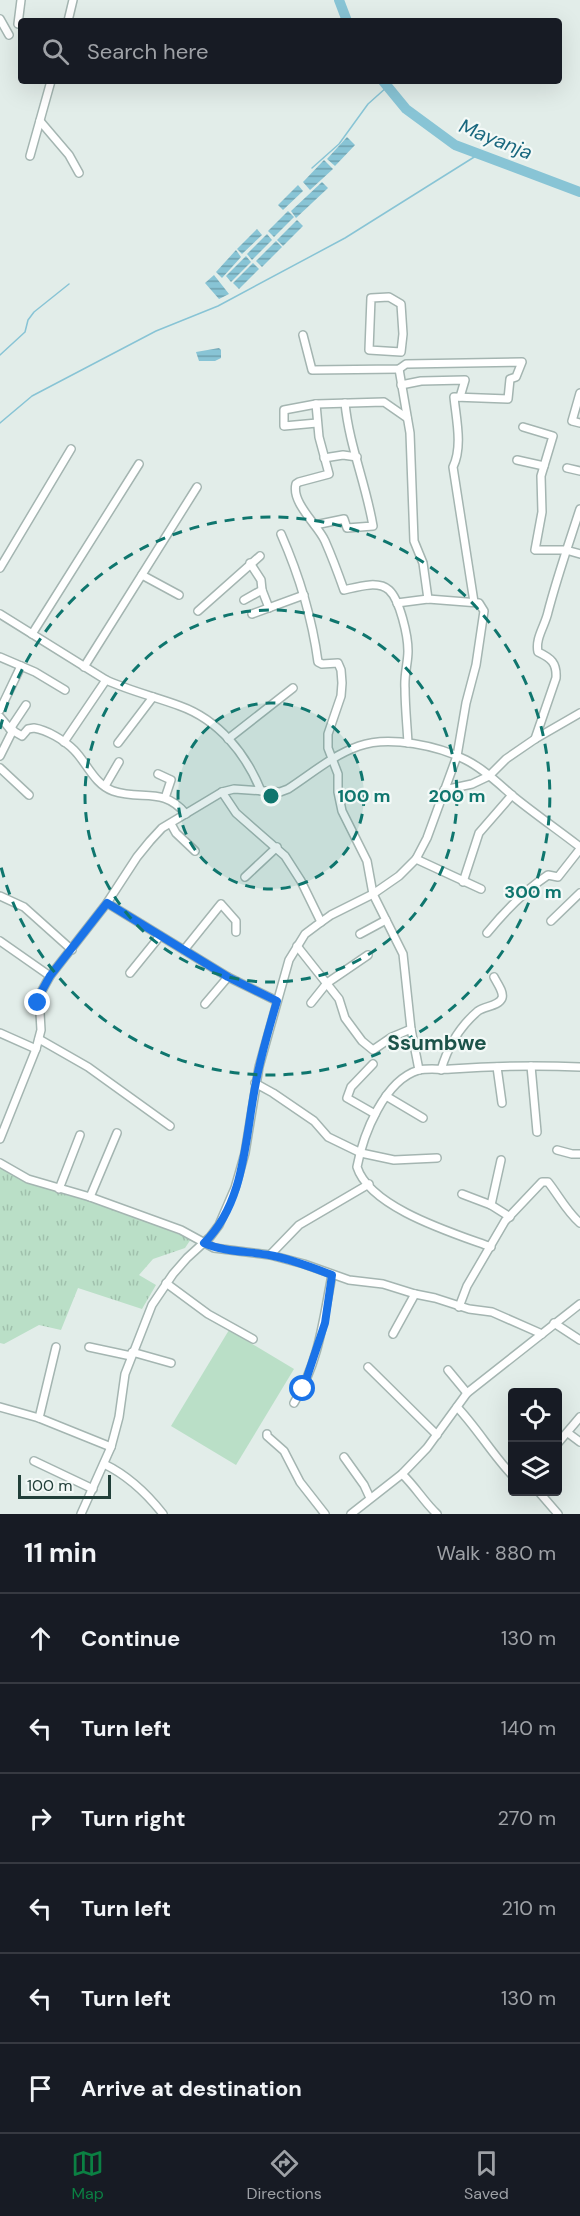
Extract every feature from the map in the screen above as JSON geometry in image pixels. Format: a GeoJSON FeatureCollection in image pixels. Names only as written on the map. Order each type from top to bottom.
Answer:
{"type":"FeatureCollection","features":[{"type":"Feature","properties":{"kind":"street"},"geometry":{"type":"LineString","coordinates":[[19,18],[21,0]]}},
{"type":"Feature","properties":{"kind":"street"},"geometry":{"type":"LineString","coordinates":[[69,18],[73,0]]}},
{"type":"Feature","properties":{"kind":"street"},"geometry":{"type":"LineString","coordinates":[[0,19],[9,35]]}},
{"type":"Feature","properties":{"kind":"street"},"geometry":{"type":"LineString","coordinates":[[30,156],[50,84]]}},
{"type":"Feature","properties":{"kind":"street"},"geometry":{"type":"LineString","coordinates":[[40,121],[69,155],[79,173]]}},
{"type":"Feature","properties":{"kind":"street"},"geometry":{"type":"LineString","coordinates":[[389,297],[401,304],[401,315],[403,334],[401,352],[369,350],[371,298],[389,297]]}},
{"type":"Feature","properties":{"kind":"street"},"geometry":{"type":"LineString","coordinates":[[303,335],[312,370],[399,369],[406,364],[522,362],[516,377],[510,379],[508,399],[454,397],[458,447],[457,460],[453,467],[474,602]]}},
{"type":"Feature","properties":{"kind":"street"},"geometry":{"type":"LineString","coordinates":[[399,369],[412,460],[414,541],[423,563],[428,599]]}},
{"type":"Feature","properties":{"kind":"street"},"geometry":{"type":"LineString","coordinates":[[401,385],[421,381],[465,380],[460,397]]}},
{"type":"Feature","properties":{"kind":"street"},"geometry":{"type":"LineString","coordinates":[[580,393],[572,421],[580,423]]}},
{"type":"Feature","properties":{"kind":"street"},"geometry":{"type":"LineString","coordinates":[[317,423],[284,426],[284,410],[316,404],[384,402],[407,418]]}},
{"type":"Feature","properties":{"kind":"street"},"geometry":{"type":"LineString","coordinates":[[315,525],[344,519],[347,528],[373,526],[368,495],[348,431],[345,403]]}},
{"type":"Feature","properties":{"kind":"street"},"geometry":{"type":"LineString","coordinates":[[316,404],[317,423],[329,474],[299,482],[295,489],[307,516],[325,540],[344,590],[369,585],[381,586],[389,590],[397,603],[408,652],[405,688],[408,743]]}},
{"type":"Feature","properties":{"kind":"street"},"geometry":{"type":"LineString","coordinates":[[523,427],[553,436],[541,476],[542,512],[535,550],[566,550],[580,554]]}},
{"type":"Feature","properties":{"kind":"street"},"geometry":{"type":"LineString","coordinates":[[0,568],[71,449]]}},
{"type":"Feature","properties":{"kind":"street"},"geometry":{"type":"LineString","coordinates":[[324,458],[343,455],[357,457]]}},
{"type":"Feature","properties":{"kind":"street"},"geometry":{"type":"LineString","coordinates":[[516,460],[544,466]]}},
{"type":"Feature","properties":{"kind":"street"},"geometry":{"type":"LineString","coordinates":[[32,634],[139,464]]}},
{"type":"Feature","properties":{"kind":"street"},"geometry":{"type":"LineString","coordinates":[[567,468],[580,471]]}},
{"type":"Feature","properties":{"kind":"street"},"geometry":{"type":"LineString","coordinates":[[84,667],[197,487]]}},
{"type":"Feature","properties":{"kind":"street"},"geometry":{"type":"LineString","coordinates":[[535,739],[556,678],[557,668],[554,662],[538,652],[537,640],[548,614],[557,576],[580,509]]}},
{"type":"Feature","properties":{"kind":"street"},"geometry":{"type":"LineString","coordinates":[[282,534],[304,595],[318,662],[338,663],[341,670],[341,696],[328,735],[332,760],[338,774],[338,792],[342,811],[367,861],[373,894],[403,954],[411,1029],[419,1070]]}},
{"type":"Feature","properties":{"kind":"street"},"geometry":{"type":"LineString","coordinates":[[572,535],[580,537]]}},
{"type":"Feature","properties":{"kind":"street"},"geometry":{"type":"LineString","coordinates":[[198,611],[250,562],[261,556]]}},
{"type":"Feature","properties":{"kind":"street"},"geometry":{"type":"LineString","coordinates":[[250,562],[261,580],[269,608]]}},
{"type":"Feature","properties":{"kind":"street"},"geometry":{"type":"LineString","coordinates":[[142,575],[179,595]]}},
{"type":"Feature","properties":{"kind":"street"},"geometry":{"type":"LineString","coordinates":[[244,600],[262,590]]}},
{"type":"Feature","properties":{"kind":"street"},"geometry":{"type":"LineString","coordinates":[[252,614],[304,595]]}},
{"type":"Feature","properties":{"kind":"street"},"geometry":{"type":"LineString","coordinates":[[81,1514],[111,1447],[119,1417],[121,1390],[131,1354],[152,1305],[166,1283],[219,1225],[240,1174],[255,1083],[289,960],[305,934],[340,910],[373,894],[399,876],[416,859],[427,838],[457,756],[466,703],[476,665],[484,611],[479,603],[474,602],[428,599],[397,603]]}},
{"type":"Feature","properties":{"kind":"street"},"geometry":{"type":"LineString","coordinates":[[0,614],[106,680],[182,706],[202,716],[228,739],[252,770],[261,791]]}},
{"type":"Feature","properties":{"kind":"street"},"geometry":{"type":"LineString","coordinates":[[0,657],[35,672],[65,690]]}},
{"type":"Feature","properties":{"kind":"street"},"geometry":{"type":"LineString","coordinates":[[0,710],[21,666]]}},
{"type":"Feature","properties":{"kind":"street"},"geometry":{"type":"LineString","coordinates":[[64,742],[106,680]]}},
{"type":"Feature","properties":{"kind":"street"},"geometry":{"type":"LineString","coordinates":[[228,739],[294,688]]}},
{"type":"Feature","properties":{"kind":"street"},"geometry":{"type":"LineString","coordinates":[[118,743],[153,697]]}},
{"type":"Feature","properties":{"kind":"street"},"geometry":{"type":"LineString","coordinates":[[0,756],[26,705]]}},
{"type":"Feature","properties":{"kind":"street"},"geometry":{"type":"LineString","coordinates":[[444,790],[472,784],[489,776],[506,759],[580,713]]}},
{"type":"Feature","properties":{"kind":"street"},"geometry":{"type":"LineString","coordinates":[[0,717],[12,730],[22,736],[28,729],[40,729],[64,742],[75,751],[99,783],[112,791],[165,798],[177,804],[186,814]]}},
{"type":"Feature","properties":{"kind":"street"},"geometry":{"type":"LineString","coordinates":[[0,1139],[36,1049],[41,1030],[39,996],[50,976],[107,903],[137,857],[162,828],[222,792],[234,789],[280,792],[343,753],[370,743],[387,741],[408,743],[457,756],[479,767],[580,848],[558,877],[548,875],[541,880],[506,910],[488,933]]}},
{"type":"Feature","properties":{"kind":"street"},"geometry":{"type":"LineString","coordinates":[[105,786],[119,762]]}},
{"type":"Feature","properties":{"kind":"street"},"geometry":{"type":"LineString","coordinates":[[0,768],[29,795]]}},
{"type":"Feature","properties":{"kind":"street"},"geometry":{"type":"LineString","coordinates":[[158,774],[171,780],[165,798]]}},
{"type":"Feature","properties":{"kind":"street"},"geometry":{"type":"LineString","coordinates":[[222,792],[236,813],[278,847],[301,881],[321,922]]}},
{"type":"Feature","properties":{"kind":"street"},"geometry":{"type":"LineString","coordinates":[[463,882],[479,833],[512,795]]}},
{"type":"Feature","properties":{"kind":"street"},"geometry":{"type":"LineString","coordinates":[[171,824],[176,833],[195,852]]}},
{"type":"Feature","properties":{"kind":"street"},"geometry":{"type":"LineString","coordinates":[[245,876],[278,847]]}},
{"type":"Feature","properties":{"kind":"street"},"geometry":{"type":"LineString","coordinates":[[416,859],[481,889]]}},
{"type":"Feature","properties":{"kind":"street"},"geometry":{"type":"LineString","coordinates":[[551,921],[580,893]]}},
{"type":"Feature","properties":{"kind":"street"},"geometry":{"type":"LineString","coordinates":[[0,896],[24,907],[72,950]]}},
{"type":"Feature","properties":{"kind":"street"},"geometry":{"type":"LineString","coordinates":[[107,903],[228,977],[277,1001]]}},
{"type":"Feature","properties":{"kind":"street"},"geometry":{"type":"LineString","coordinates":[[184,950],[221,903],[236,921],[236,932]]}},
{"type":"Feature","properties":{"kind":"street"},"geometry":{"type":"LineString","coordinates":[[360,934],[386,920]]}},
{"type":"Feature","properties":{"kind":"street"},"geometry":{"type":"LineString","coordinates":[[130,973],[160,936]]}},
{"type":"Feature","properties":{"kind":"street"},"geometry":{"type":"LineString","coordinates":[[0,941],[50,976]]}},
{"type":"Feature","properties":{"kind":"street"},"geometry":{"type":"LineString","coordinates":[[297,946],[339,999],[345,1018],[362,1041],[373,1050],[392,1037],[411,1029]]}},
{"type":"Feature","properties":{"kind":"street"},"geometry":{"type":"LineString","coordinates":[[311,1003],[327,983],[368,955]]}},
{"type":"Feature","properties":{"kind":"street"},"geometry":{"type":"LineString","coordinates":[[205,1004],[228,977]]}},
{"type":"Feature","properties":{"kind":"street"},"geometry":{"type":"LineString","coordinates":[[441,1070],[449,1045],[458,1032],[479,1010],[498,1004],[502,999],[502,993],[494,977]]}},
{"type":"Feature","properties":{"kind":"street"},"geometry":{"type":"LineString","coordinates":[[0,1033],[36,1049]]}},
{"type":"Feature","properties":{"kind":"street"},"geometry":{"type":"LineString","coordinates":[[39,1039],[88,1067],[170,1126]]}},
{"type":"Feature","properties":{"kind":"street"},"geometry":{"type":"LineString","coordinates":[[373,1064],[351,1087],[346,1098],[375,1114]]}},
{"type":"Feature","properties":{"kind":"street"},"geometry":{"type":"LineString","coordinates":[[497,1066],[502,1103]]}},
{"type":"Feature","properties":{"kind":"street"},"geometry":{"type":"LineString","coordinates":[[490,1247],[435,1226],[380,1198],[359,1173],[357,1167],[375,1114],[386,1096],[404,1079],[419,1070],[497,1066],[580,1067]]}},
{"type":"Feature","properties":{"kind":"street"},"geometry":{"type":"LineString","coordinates":[[531,1066],[537,1132]]}},
{"type":"Feature","properties":{"kind":"street"},"geometry":{"type":"LineString","coordinates":[[255,1083],[314,1121],[328,1137],[361,1152],[394,1160],[437,1158]]}},
{"type":"Feature","properties":{"kind":"street"},"geometry":{"type":"LineString","coordinates":[[386,1096],[423,1118]]}},
{"type":"Feature","properties":{"kind":"street"},"geometry":{"type":"LineString","coordinates":[[90,1197],[117,1133]]}},
{"type":"Feature","properties":{"kind":"street"},"geometry":{"type":"LineString","coordinates":[[59,1188],[80,1136]]}},
{"type":"Feature","properties":{"kind":"street"},"geometry":{"type":"LineString","coordinates":[[557,1150],[580,1154]]}},
{"type":"Feature","properties":{"kind":"street"},"geometry":{"type":"LineString","coordinates":[[491,1205],[501,1160]]}},
{"type":"Feature","properties":{"kind":"street"},"geometry":{"type":"LineString","coordinates":[[0,1163],[28,1179],[90,1197],[181,1230],[204,1243],[225,1250],[270,1255],[360,1283],[382,1284],[459,1306],[492,1312],[542,1334]]}},
{"type":"Feature","properties":{"kind":"street"},"geometry":{"type":"LineString","coordinates":[[459,1306],[467,1287],[505,1221],[545,1181],[580,1223]]}},
{"type":"Feature","properties":{"kind":"street"},"geometry":{"type":"LineString","coordinates":[[270,1255],[299,1225],[369,1184]]}},
{"type":"Feature","properties":{"kind":"street"},"geometry":{"type":"LineString","coordinates":[[462,1194],[491,1205],[510,1217]]}},
{"type":"Feature","properties":{"kind":"street"},"geometry":{"type":"LineString","coordinates":[[294,1403],[307,1379],[320,1340],[327,1313],[332,1275]]}},
{"type":"Feature","properties":{"kind":"street"},"geometry":{"type":"LineString","coordinates":[[166,1283],[208,1314],[254,1339]]}},
{"type":"Feature","properties":{"kind":"street"},"geometry":{"type":"LineString","coordinates":[[393,1334],[415,1294]]}},
{"type":"Feature","properties":{"kind":"street"},"geometry":{"type":"LineString","coordinates":[[351,1514],[402,1474],[436,1435],[467,1393],[580,1304]]}},
{"type":"Feature","properties":{"kind":"street"},"geometry":{"type":"LineString","coordinates":[[554,1323],[580,1340]]}},
{"type":"Feature","properties":{"kind":"street"},"geometry":{"type":"LineString","coordinates":[[39,1418],[56,1347]]}},
{"type":"Feature","properties":{"kind":"street"},"geometry":{"type":"LineString","coordinates":[[89,1347],[171,1363]]}},
{"type":"Feature","properties":{"kind":"street"},"geometry":{"type":"LineString","coordinates":[[368,1367],[436,1435]]}},
{"type":"Feature","properties":{"kind":"street"},"geometry":{"type":"LineString","coordinates":[[448,1370],[467,1393]]}},
{"type":"Feature","properties":{"kind":"street"},"geometry":{"type":"LineString","coordinates":[[0,1407],[39,1418],[111,1447]]}},
{"type":"Feature","properties":{"kind":"street"},"geometry":{"type":"LineString","coordinates":[[457,1407],[508,1469]]}},
{"type":"Feature","properties":{"kind":"street"},"geometry":{"type":"LineString","coordinates":[[559,1442],[580,1418]]}},
{"type":"Feature","properties":{"kind":"street"},"geometry":{"type":"LineString","coordinates":[[568,1433],[580,1442]]}},
{"type":"Feature","properties":{"kind":"street"},"geometry":{"type":"LineString","coordinates":[[267,1434],[284,1451],[300,1482],[325,1514]]}},
{"type":"Feature","properties":{"kind":"street"},"geometry":{"type":"LineString","coordinates":[[344,1457],[364,1485],[370,1498]]}},
{"type":"Feature","properties":{"kind":"street"},"geometry":{"type":"LineString","coordinates":[[34,1461],[93,1489]]}},
{"type":"Feature","properties":{"kind":"street"},"geometry":{"type":"LineString","coordinates":[[104,1464],[114,1469],[153,1501],[163,1514]]}},
{"type":"Feature","properties":{"kind":"street"},"geometry":{"type":"LineString","coordinates":[[402,1474],[437,1514]]}},
{"type":"Feature","properties":{"kind":"street"},"geometry":{"type":"LineString","coordinates":[[543,1496],[558,1514]]}},
{"type":"Feature","properties":{"kind":"green space"},"geometry":{"type":"Polygon","coordinates":[[[0,1165],[191,1239],[185,1248],[153,1259],[139,1275],[156,1285],[142,1309],[78,1288],[61,1330],[39,1325],[4,1344],[0,1343],[0,1165]]]}},
{"type":"Feature","properties":{"kind":"green space"},"geometry":{"type":"Polygon","coordinates":[[[229,1330],[294,1369],[236,1465],[171,1426],[229,1330]]]}},
{"type":"Feature","properties":{"kind":"water"},"geometry":{"type":"Polygon","coordinates":[[[347,137],[355,145],[335,166],[327,159],[347,137]]]}},
{"type":"Feature","properties":{"kind":"water"},"geometry":{"type":"Polygon","coordinates":[[[324,160],[333,169],[310,190],[303,182],[324,160]]]}},
{"type":"Feature","properties":{"kind":"water"},"geometry":{"type":"Polygon","coordinates":[[[322,182],[328,188],[296,218],[291,211],[322,182]]]}},
{"type":"Feature","properties":{"kind":"water"},"geometry":{"type":"Polygon","coordinates":[[[298,185],[303,191],[283,210],[278,205],[298,185]]]}},
{"type":"Feature","properties":{"kind":"water"},"geometry":{"type":"Polygon","coordinates":[[[288,211],[294,217],[274,237],[268,231],[288,211]]]}},
{"type":"Feature","properties":{"kind":"water"},"geometry":{"type":"Polygon","coordinates":[[[297,220],[303,226],[283,246],[277,240],[297,220]]]}},
{"type":"Feature","properties":{"kind":"water"},"geometry":{"type":"Polygon","coordinates":[[[257,229],[262,235],[242,254],[237,249],[257,229]]]}},
{"type":"Feature","properties":{"kind":"water"},"geometry":{"type":"Polygon","coordinates":[[[267,234],[272,240],[252,260],[247,254],[267,234]]]}},
{"type":"Feature","properties":{"kind":"water"},"geometry":{"type":"Polygon","coordinates":[[[276,241],[282,247],[262,267],[256,261],[276,241]]]}},
{"type":"Feature","properties":{"kind":"water"},"geometry":{"type":"Polygon","coordinates":[[[236,250],[241,257],[222,278],[216,272],[236,250]]]}},
{"type":"Feature","properties":{"kind":"water"},"geometry":{"type":"Polygon","coordinates":[[[246,256],[251,262],[231,282],[226,276],[246,256]]]}},
{"type":"Feature","properties":{"kind":"water"},"geometry":{"type":"Polygon","coordinates":[[[253,263],[259,269],[239,289],[233,283],[253,263]]]}},
{"type":"Feature","properties":{"kind":"water"},"geometry":{"type":"Polygon","coordinates":[[[214,275],[229,294],[219,299],[205,283],[214,275]]]}},
{"type":"Feature","properties":{"kind":"water"},"geometry":{"type":"Polygon","coordinates":[[[219,348],[221,358],[215,361],[199,361],[196,352],[219,348]]]}},
{"type":"Feature","properties":{"kind":"waterway","name":"Mayanja"},"geometry":{"type":"LineString","coordinates":[[339,0],[346,18]]}},
{"type":"Feature","properties":{"kind":"waterway","name":"Mayanja"},"geometry":{"type":"LineString","coordinates":[[385,84],[406,109],[455,145],[580,192]]}},
{"type":"Feature","properties":{"kind":"waterway"},"geometry":{"type":"LineString","coordinates":[[312,168],[339,144],[368,104],[387,87]]}},
{"type":"Feature","properties":{"kind":"waterway"},"geometry":{"type":"LineString","coordinates":[[0,423],[32,396],[156,331],[218,306],[345,238],[479,154]]}},
{"type":"Feature","properties":{"kind":"waterway"},"geometry":{"type":"LineString","coordinates":[[0,355],[25,332],[28,320],[34,312],[69,284]]}},
{"type":"Feature","properties":{"kind":"district","name":"Ssumbwe"},"geometry":{"type":"Point","coordinates":[437,1043]}},
{"type":"Feature","properties":{"kind":"route"},"geometry":{"type":"LineString","coordinates":[[38,1003],[39,996],[50,976],[107,903],[228,977],[277,1001],[255,1083],[240,1174],[219,1225],[204,1243],[225,1250],[270,1255],[304,1264],[332,1275],[325,1323],[303,1389]]}}]}
